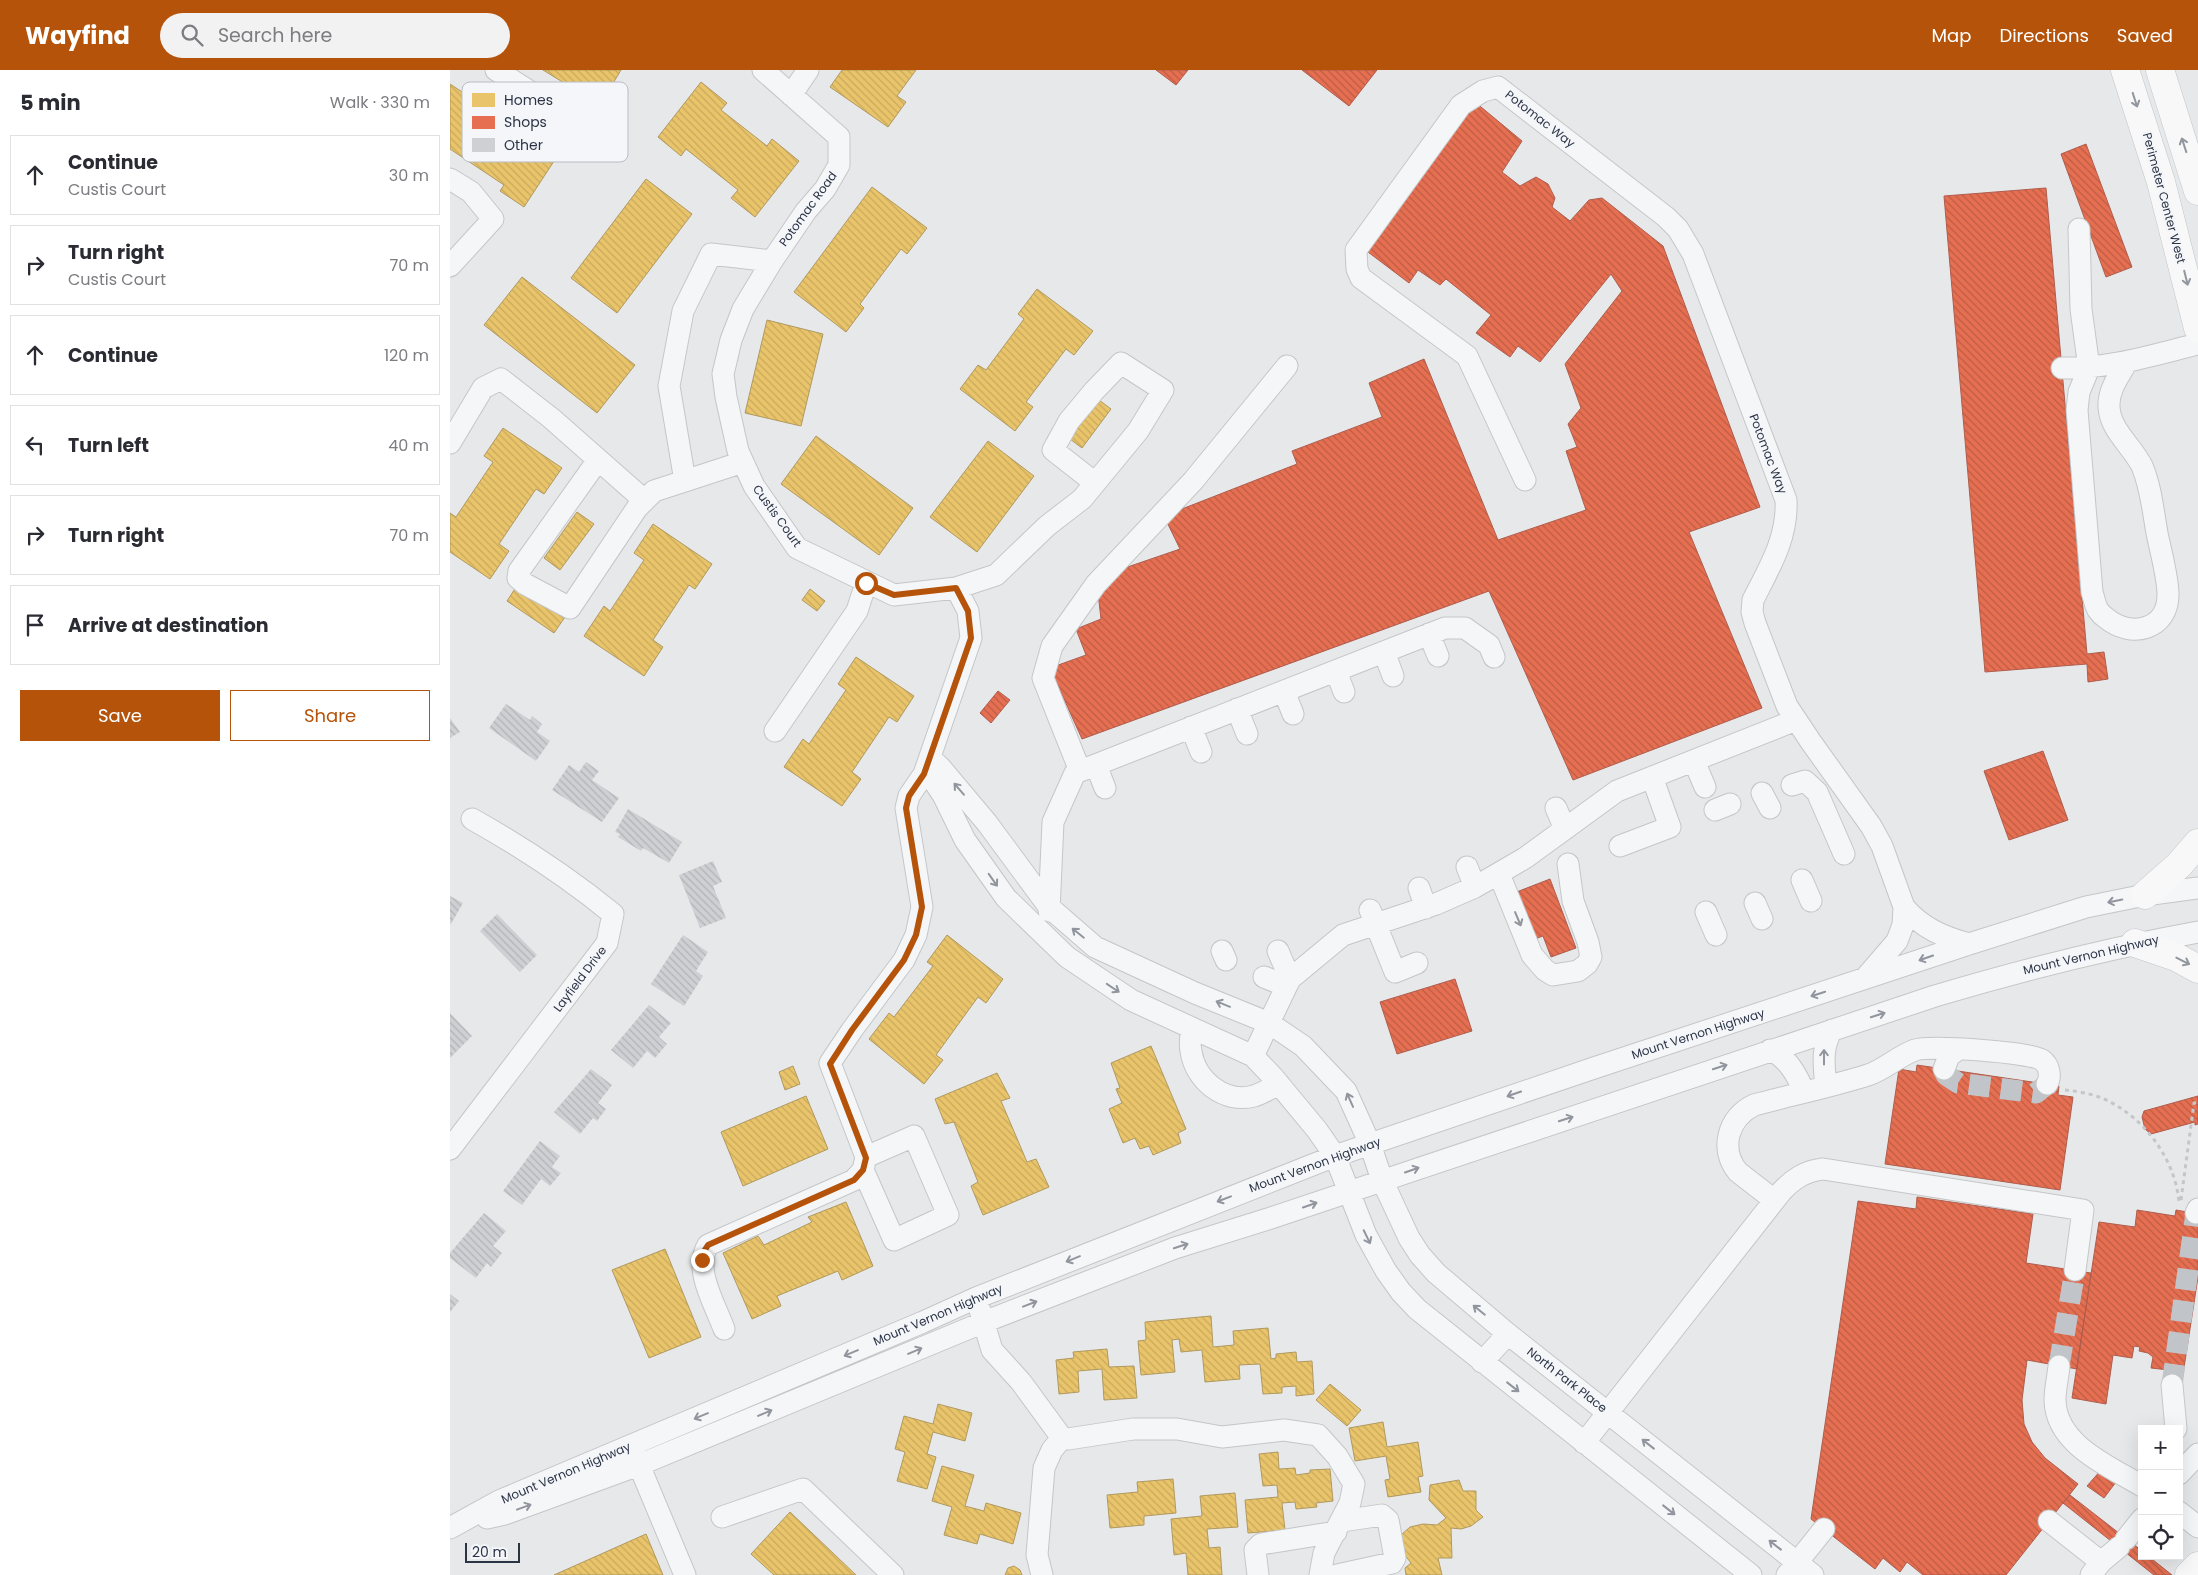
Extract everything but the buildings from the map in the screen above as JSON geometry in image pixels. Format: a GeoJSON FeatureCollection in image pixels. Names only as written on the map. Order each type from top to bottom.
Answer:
{"type":"FeatureCollection","features":[{"type":"Feature","properties":{"kind":"main road","name":"Perimeter Center West"},"geometry":{"type":"LineString","coordinates":[[2125,70],[2161,182],[2198,328]]}},
{"type":"Feature","properties":{"kind":"main road"},"geometry":{"type":"LineString","coordinates":[[2160,70],[2198,192]]}},
{"type":"Feature","properties":{"kind":"main road"},"geometry":{"type":"LineString","coordinates":[[2144,895],[2179,865],[2198,843]]}},
{"type":"Feature","properties":{"kind":"main road"},"geometry":{"type":"LineString","coordinates":[[2135,943],[2176,957],[2198,969]]}},
{"type":"Feature","properties":{"kind":"main road"},"geometry":{"type":"LineString","coordinates":[[2189,1575],[2198,1566]]}},
{"type":"Feature","properties":{"kind":"street"},"geometry":{"type":"LineString","coordinates":[[496,70],[515,82]]}},
{"type":"Feature","properties":{"kind":"street","name":"Potomac Road"},"geometry":{"type":"LineString","coordinates":[[741,456],[726,397],[723,374],[731,340],[743,309],[772,261],[806,211],[825,189],[839,166],[839,138],[763,70]]}},
{"type":"Feature","properties":{"kind":"street"},"geometry":{"type":"LineString","coordinates":[[791,95],[808,70]]}},
{"type":"Feature","properties":{"kind":"street","name":"Potomac Way"},"geometry":{"type":"LineString","coordinates":[[1525,480],[1467,356],[1361,278],[1356,268],[1356,250],[1461,106],[1483,91],[1498,87],[1666,217],[1678,229],[1693,254],[1786,500],[1787,518],[1784,534],[1753,600],[1752,612],[1787,706],[1871,826],[1882,846],[1904,907],[1903,924],[1897,941],[1864,979]]}},
{"type":"Feature","properties":{"kind":"street"},"geometry":{"type":"LineString","coordinates":[[450,179],[471,192],[493,219],[450,266]]}},
{"type":"Feature","properties":{"kind":"street"},"geometry":{"type":"LineString","coordinates":[[2079,229],[2081,309],[2089,368],[2079,392],[2077,410],[2092,592],[2099,612],[2113,624],[2129,630],[2155,624],[2165,612],[2168,594],[2142,467],[2114,426],[2109,408],[2110,391],[2127,362]]}},
{"type":"Feature","properties":{"kind":"street"},"geometry":{"type":"LineString","coordinates":[[685,481],[669,386],[683,311],[711,254],[772,261]]}},
{"type":"Feature","properties":{"kind":"street"},"geometry":{"type":"LineString","coordinates":[[2062,368],[2089,368],[2127,362],[2198,344]]}},
{"type":"Feature","properties":{"kind":"street"},"geometry":{"type":"LineString","coordinates":[[724,1329],[703,1272],[703,1253],[708,1245],[854,1180],[864,1164],[914,1136],[948,1215],[894,1240],[864,1164],[830,1064],[852,1030],[904,960],[916,935],[922,907],[906,808],[909,796],[927,766],[971,638],[968,611],[956,588],[996,575],[1047,526],[1082,499],[1138,432],[1163,390],[1121,363],[1069,421],[1054,450],[1095,483]]}},
{"type":"Feature","properties":{"kind":"street"},"geometry":{"type":"LineString","coordinates":[[1105,788],[1088,768],[1043,678],[1052,646],[1096,584],[1193,482],[1287,366]]}},
{"type":"Feature","properties":{"kind":"street"},"geometry":{"type":"LineString","coordinates":[[450,443],[483,388],[501,379],[551,418],[644,500]]}},
{"type":"Feature","properties":{"kind":"street"},"geometry":{"type":"LineString","coordinates":[[598,460],[519,571],[518,578],[525,584],[570,608],[637,508],[654,491],[685,481],[741,456]]}},
{"type":"Feature","properties":{"kind":"street","name":"Custis Court"},"geometry":{"type":"LineString","coordinates":[[741,456],[754,486],[797,548],[894,595],[956,588]]}},
{"type":"Feature","properties":{"kind":"street"},"geometry":{"type":"LineString","coordinates":[[776,731],[857,612],[866,583]]}},
{"type":"Feature","properties":{"kind":"street"},"geometry":{"type":"LineString","coordinates":[[1047,937],[1053,822],[1075,773],[1445,628],[1466,628],[1489,645],[1494,657]]}},
{"type":"Feature","properties":{"kind":"street"},"geometry":{"type":"LineString","coordinates":[[1429,634],[1438,656]]}},
{"type":"Feature","properties":{"kind":"street"},"geometry":{"type":"LineString","coordinates":[[1384,652],[1393,676]]}},
{"type":"Feature","properties":{"kind":"street"},"geometry":{"type":"LineString","coordinates":[[1336,671],[1344,692]]}},
{"type":"Feature","properties":{"kind":"street"},"geometry":{"type":"LineString","coordinates":[[1284,691],[1293,714]]}},
{"type":"Feature","properties":{"kind":"street"},"geometry":{"type":"LineString","coordinates":[[1237,709],[1247,734]]}},
{"type":"Feature","properties":{"kind":"street"},"geometry":{"type":"LineString","coordinates":[[1253,1056],[1288,983],[1328,939],[1343,935],[1373,917],[1422,898],[1487,880],[1516,853],[1561,832],[1617,791],[1796,720]]}},
{"type":"Feature","properties":{"kind":"street"},"geometry":{"type":"LineString","coordinates":[[1191,727],[1201,752]]}},
{"type":"Feature","properties":{"kind":"street"},"geometry":{"type":"LineString","coordinates":[[1694,761],[1705,787]]}},
{"type":"Feature","properties":{"kind":"street"},"geometry":{"type":"LineString","coordinates":[[927,766],[932,780],[943,795],[965,840],[1006,898],[1067,957],[1131,1000],[1253,1056],[1279,1084],[1317,1130],[1335,1156],[1366,1235],[1400,1292],[1432,1322],[1751,1575]]}},
{"type":"Feature","properties":{"kind":"street","name":"North Park Place"},"geometry":{"type":"LineString","coordinates":[[927,766],[940,767],[987,822],[1049,907],[1095,947],[1194,993],[1269,1022],[1302,1046],[1346,1091],[1370,1144],[1382,1180],[1409,1238],[1420,1255],[1445,1281],[1508,1334],[1608,1413],[1799,1571]]}},
{"type":"Feature","properties":{"kind":"street"},"geometry":{"type":"LineString","coordinates":[[1620,846],[1670,827],[1652,777]]}},
{"type":"Feature","properties":{"kind":"street"},"geometry":{"type":"LineString","coordinates":[[1792,784],[1805,781],[1817,792],[1844,854]]}},
{"type":"Feature","properties":{"kind":"street"},"geometry":{"type":"LineString","coordinates":[[1467,867],[1487,880],[1532,955],[1545,970],[1553,975],[1565,975],[1578,971],[1591,957],[1573,901],[1568,864],[1556,808]]}},
{"type":"Feature","properties":{"kind":"street","name":"Layfield Drive"},"geometry":{"type":"LineString","coordinates":[[450,1149],[607,944],[613,914],[514,842],[472,819]]}},
{"type":"Feature","properties":{"kind":"street"},"geometry":{"type":"LineString","coordinates":[[1568,864],[1586,909]]}},
{"type":"Feature","properties":{"kind":"street"},"geometry":{"type":"LineString","coordinates":[[1487,880],[1500,910]]}},
{"type":"Feature","properties":{"kind":"street"},"geometry":{"type":"LineString","coordinates":[[1802,880],[1812,901]]}},
{"type":"Feature","properties":{"kind":"street","name":"Mount Vernon Highway"},"geometry":{"type":"LineString","coordinates":[[455,1526],[499,1501],[976,1298],[1335,1156],[1969,944],[2086,908],[2144,895],[2198,888]]}},
{"type":"Feature","properties":{"kind":"street","name":"Potomac Way"},"geometry":{"type":"LineString","coordinates":[[1904,907],[1919,922],[1937,934],[1969,944]]}},
{"type":"Feature","properties":{"kind":"street"},"geometry":{"type":"LineString","coordinates":[[1706,912],[1716,935]]}},
{"type":"Feature","properties":{"kind":"street"},"geometry":{"type":"LineString","coordinates":[[1373,917],[1395,972],[1417,963]]}},
{"type":"Feature","properties":{"kind":"street","name":"Mount Vernon Highway"},"geometry":{"type":"LineString","coordinates":[[455,1526],[505,1514],[639,1466],[984,1322],[1175,1248],[1770,1050],[2021,971],[2135,943],[2198,932]]}},
{"type":"Feature","properties":{"kind":"street"},"geometry":{"type":"LineString","coordinates":[[1278,950],[1288,983]]}},
{"type":"Feature","properties":{"kind":"street"},"geometry":{"type":"LineString","coordinates":[[1264,977],[1288,983]]}},
{"type":"Feature","properties":{"kind":"street"},"geometry":{"type":"LineString","coordinates":[[1192,1028],[1190,1050],[1196,1070],[1211,1088],[1232,1096],[1252,1096],[1279,1084]]}},
{"type":"Feature","properties":{"kind":"street"},"geometry":{"type":"LineString","coordinates":[[1826,1086],[1823,1057],[1826,1042],[1832,1030]]}},
{"type":"Feature","properties":{"kind":"street"},"geometry":{"type":"LineString","coordinates":[[1774,1200],[1745,1178],[1733,1166],[1728,1152],[1730,1130],[1736,1119],[1747,1108],[1754,1105],[1870,1075],[1915,1050],[1925,1048],[2034,1056],[2044,1061],[2050,1072],[2053,1087]]}},
{"type":"Feature","properties":{"kind":"street"},"geometry":{"type":"LineString","coordinates":[[1770,1050],[1777,1053],[1792,1068],[1804,1092]]}},
{"type":"Feature","properties":{"kind":"street"},"geometry":{"type":"LineString","coordinates":[[1944,1069],[1949,1056],[1957,1050]]}},
{"type":"Feature","properties":{"kind":"street"},"geometry":{"type":"LineString","coordinates":[[1584,1443],[1774,1200],[1797,1177],[1805,1172],[1824,1169],[2083,1210],[2075,1270]]}},
{"type":"Feature","properties":{"kind":"street"},"geometry":{"type":"LineString","coordinates":[[976,1298],[992,1350],[1021,1382],[1062,1438],[1068,1439],[1133,1429],[1177,1429],[1222,1437],[1284,1430],[1318,1435],[1337,1456],[1354,1484],[1350,1503],[1324,1553],[1320,1575]]}},
{"type":"Feature","properties":{"kind":"street"},"geometry":{"type":"LineString","coordinates":[[1482,1362],[1508,1334]]}},
{"type":"Feature","properties":{"kind":"street"},"geometry":{"type":"LineString","coordinates":[[2059,1366],[2055,1402],[2063,1428],[2082,1450],[2138,1484]]}},
{"type":"Feature","properties":{"kind":"street"},"geometry":{"type":"LineString","coordinates":[[2172,1385],[2176,1425]]}},
{"type":"Feature","properties":{"kind":"street"},"geometry":{"type":"LineString","coordinates":[[1042,1575],[1036,1556],[1044,1468],[1052,1450],[1062,1438]]}},
{"type":"Feature","properties":{"kind":"street"},"geometry":{"type":"LineString","coordinates":[[2183,1445],[2190,1462]]}},
{"type":"Feature","properties":{"kind":"street"},"geometry":{"type":"LineString","coordinates":[[631,1446],[685,1575]]}},
{"type":"Feature","properties":{"kind":"street"},"geometry":{"type":"LineString","coordinates":[[722,1517],[803,1489],[893,1575]]}},
{"type":"Feature","properties":{"kind":"street"},"geometry":{"type":"LineString","coordinates":[[1258,1575],[1256,1550],[1261,1544],[1339,1527],[1382,1515],[1388,1520],[1395,1558],[1392,1563],[1337,1575]]}},
{"type":"Feature","properties":{"kind":"street"},"geometry":{"type":"LineString","coordinates":[[2183,1515],[2198,1527]]}},
{"type":"Feature","properties":{"kind":"street"},"geometry":{"type":"LineString","coordinates":[[2049,1521],[2096,1569],[2138,1524]]}},
{"type":"Feature","properties":{"kind":"street"},"geometry":{"type":"LineString","coordinates":[[1799,1571],[1824,1529]]}},
{"type":"Feature","properties":{"kind":"path"},"geometry":{"type":"LineString","coordinates":[[2053,1087],[2099,1097],[2141,1123],[2168,1164],[2178,1193],[2179,1210],[2194,1103],[2198,1102]]}},
{"type":"Feature","properties":{"kind":"tunnel"},"geometry":{"type":"LineString","coordinates":[[1944,1069],[1946,1075],[1958,1083],[2036,1093],[2047,1084]]}},
{"type":"Feature","properties":{"kind":"tunnel"},"geometry":{"type":"LineString","coordinates":[[2172,1385],[2196,1213]]}},
{"type":"Feature","properties":{"kind":"tunnel"},"geometry":{"type":"LineString","coordinates":[[2059,1366],[2075,1270]]}},
{"type":"Feature","properties":{"kind":"route"},"geometry":{"type":"LineString","coordinates":[[702,1260],[703,1253],[708,1245],[854,1180],[863,1170],[866,1158],[830,1064],[852,1030],[904,960],[916,935],[922,907],[906,808],[909,796],[924,774],[971,638],[968,611],[956,588],[894,595],[866,583]]}}]}
